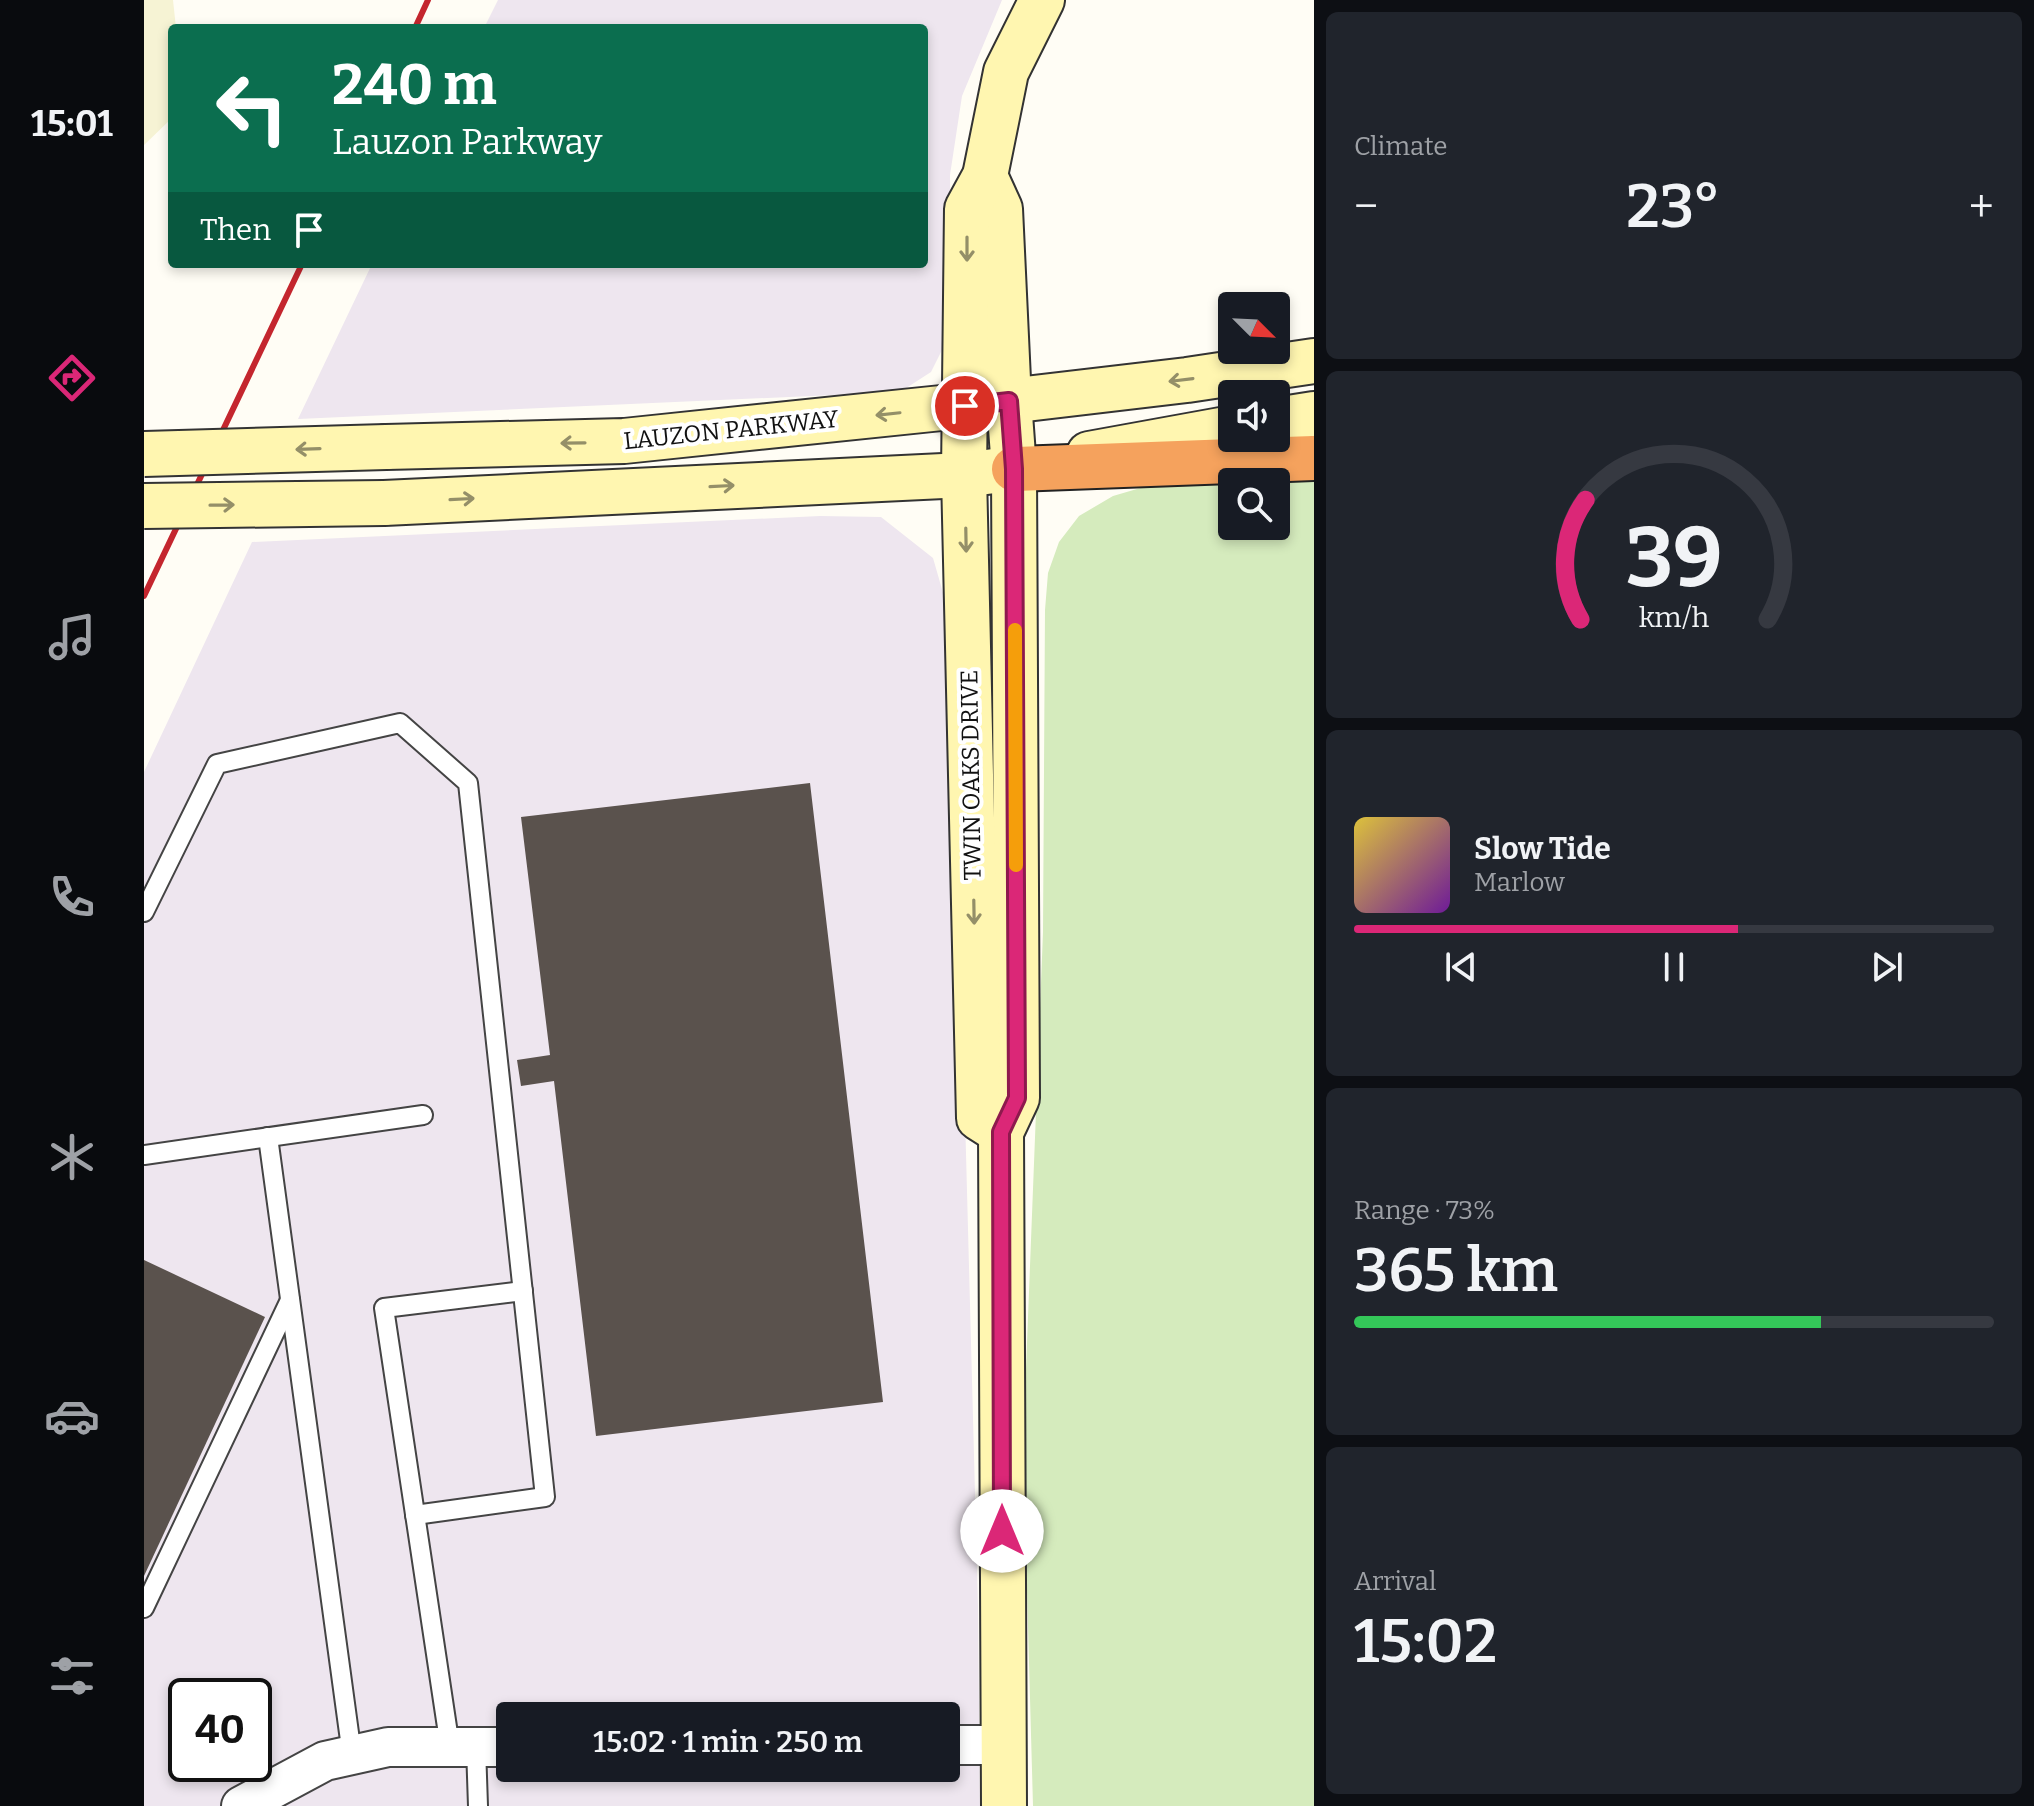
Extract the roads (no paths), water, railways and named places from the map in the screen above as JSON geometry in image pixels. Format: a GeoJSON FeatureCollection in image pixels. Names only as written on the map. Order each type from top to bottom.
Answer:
{"type":"FeatureCollection","features":[{"type":"Feature","properties":{"kind":"highway"},"geometry":{"type":"LineString","coordinates":[[1014,469],[1314,458]]}},
{"type":"Feature","properties":{"kind":"street","name":"TWIN OAKS DRIVE"},"geometry":{"type":"LineString","coordinates":[[1001,1132],[979,1118],[964,475],[967,209],[985,176],[1006,72],[1042,0]]}},
{"type":"Feature","properties":{"kind":"street","name":"TWIN OAKS DRIVE"},"geometry":{"type":"LineString","coordinates":[[985,176],[1000,209],[1014,469],[1017,1098],[1001,1132],[1004,1806]]}},
{"type":"Feature","properties":{"kind":"street","name":"LAUZON PARKWAY"},"geometry":{"type":"LineString","coordinates":[[144,454],[624,441],[1009,401],[1314,361]]}},
{"type":"Feature","properties":{"kind":"street"},"geometry":{"type":"LineString","coordinates":[[1290,418],[1314,414]]}},
{"type":"Feature","properties":{"kind":"street","name":"LAUZON PARKWAY"},"geometry":{"type":"LineString","coordinates":[[144,506],[384,503],[964,475],[1014,469],[1218,430]]}},
{"type":"Feature","properties":{"kind":"street"},"geometry":{"type":"LineString","coordinates":[[960,1745],[1004,1745]]}},
{"type":"Feature","properties":{"kind":"street"},"geometry":{"type":"LineString","coordinates":[[241,1806],[325,1761],[388,1747],[478,1747]]}},
{"type":"Feature","properties":{"kind":"lane"},"geometry":{"type":"LineString","coordinates":[[144,912],[217,764],[400,723],[468,783],[545,1497],[415,1515]]}},
{"type":"Feature","properties":{"kind":"lane"},"geometry":{"type":"LineString","coordinates":[[144,1155],[423,1115]]}},
{"type":"Feature","properties":{"kind":"lane"},"geometry":{"type":"LineString","coordinates":[[268,1137],[352,1755]]}},
{"type":"Feature","properties":{"kind":"lane"},"geometry":{"type":"LineString","coordinates":[[478,1806],[478,1747],[415,1515],[384,1308],[523,1291]]}},
{"type":"Feature","properties":{"kind":"lane"},"geometry":{"type":"LineString","coordinates":[[144,1608],[290,1300]]}},
{"type":"Feature","properties":{"kind":"railway"},"geometry":{"type":"LineString","coordinates":[[417,24],[428,0]]}},
{"type":"Feature","properties":{"kind":"railway"},"geometry":{"type":"LineString","coordinates":[[144,596],[300,268]]}}]}
